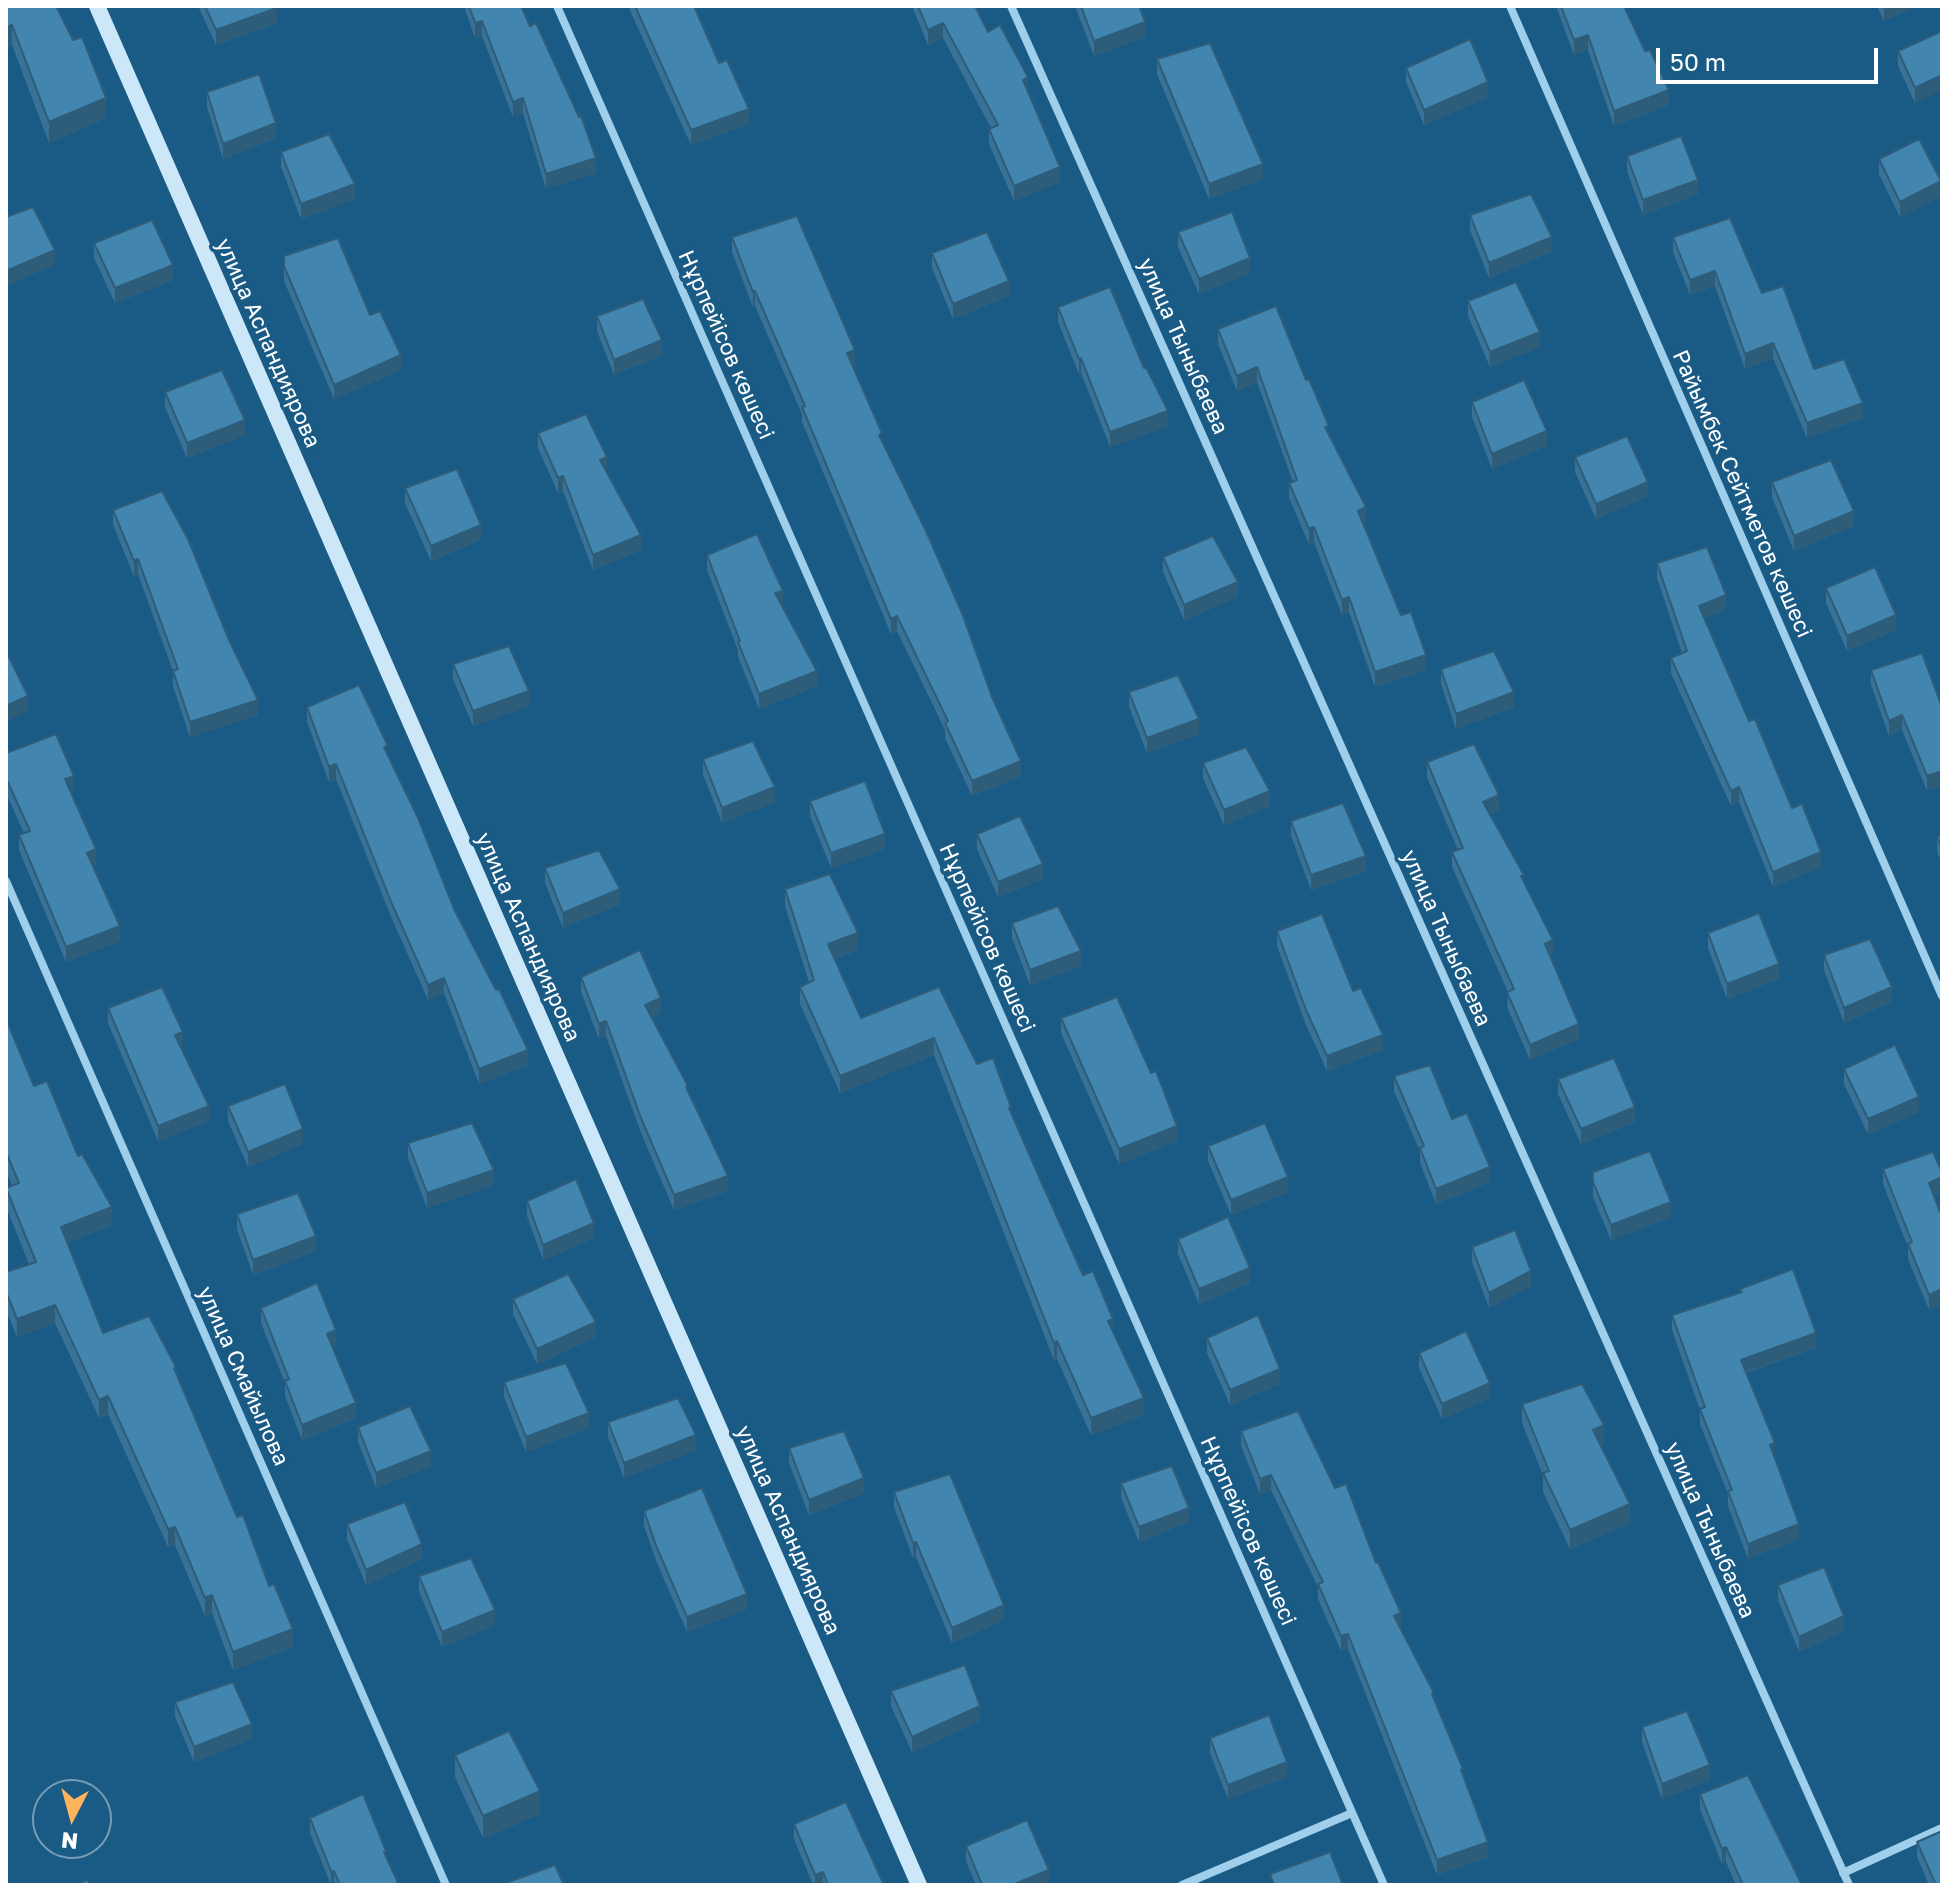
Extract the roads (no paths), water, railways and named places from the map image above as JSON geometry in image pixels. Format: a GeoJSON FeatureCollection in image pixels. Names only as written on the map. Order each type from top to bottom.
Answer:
{"type":"FeatureCollection","features":[{"type":"Feature","properties":{"kind":"street","name":"улица Аспандиярова"},"geometry":{"type":"LineString","coordinates":[[97,6],[919,1885]]}},
{"type":"Feature","properties":{"kind":"street","name":"Нұрпейісов көшесі"},"geometry":{"type":"LineString","coordinates":[[557,6],[1384,1885]]}},
{"type":"Feature","properties":{"kind":"street","name":"улица Тыныбаева"},"geometry":{"type":"LineString","coordinates":[[1011,6],[1849,1885]]}},
{"type":"Feature","properties":{"kind":"street","name":"Райымбек Сейтметов көшесі"},"geometry":{"type":"LineString","coordinates":[[1510,6],[1942,996]]}},
{"type":"Feature","properties":{"kind":"street","name":"улица Смайылова"},"geometry":{"type":"LineString","coordinates":[[6,881],[446,1885]]}},
{"type":"Feature","properties":{"kind":"street"},"geometry":{"type":"LineString","coordinates":[[1182,1885],[1352,1813]]}},
{"type":"Feature","properties":{"kind":"street"},"geometry":{"type":"LineString","coordinates":[[1843,1873],[1942,1828]]}}]}
